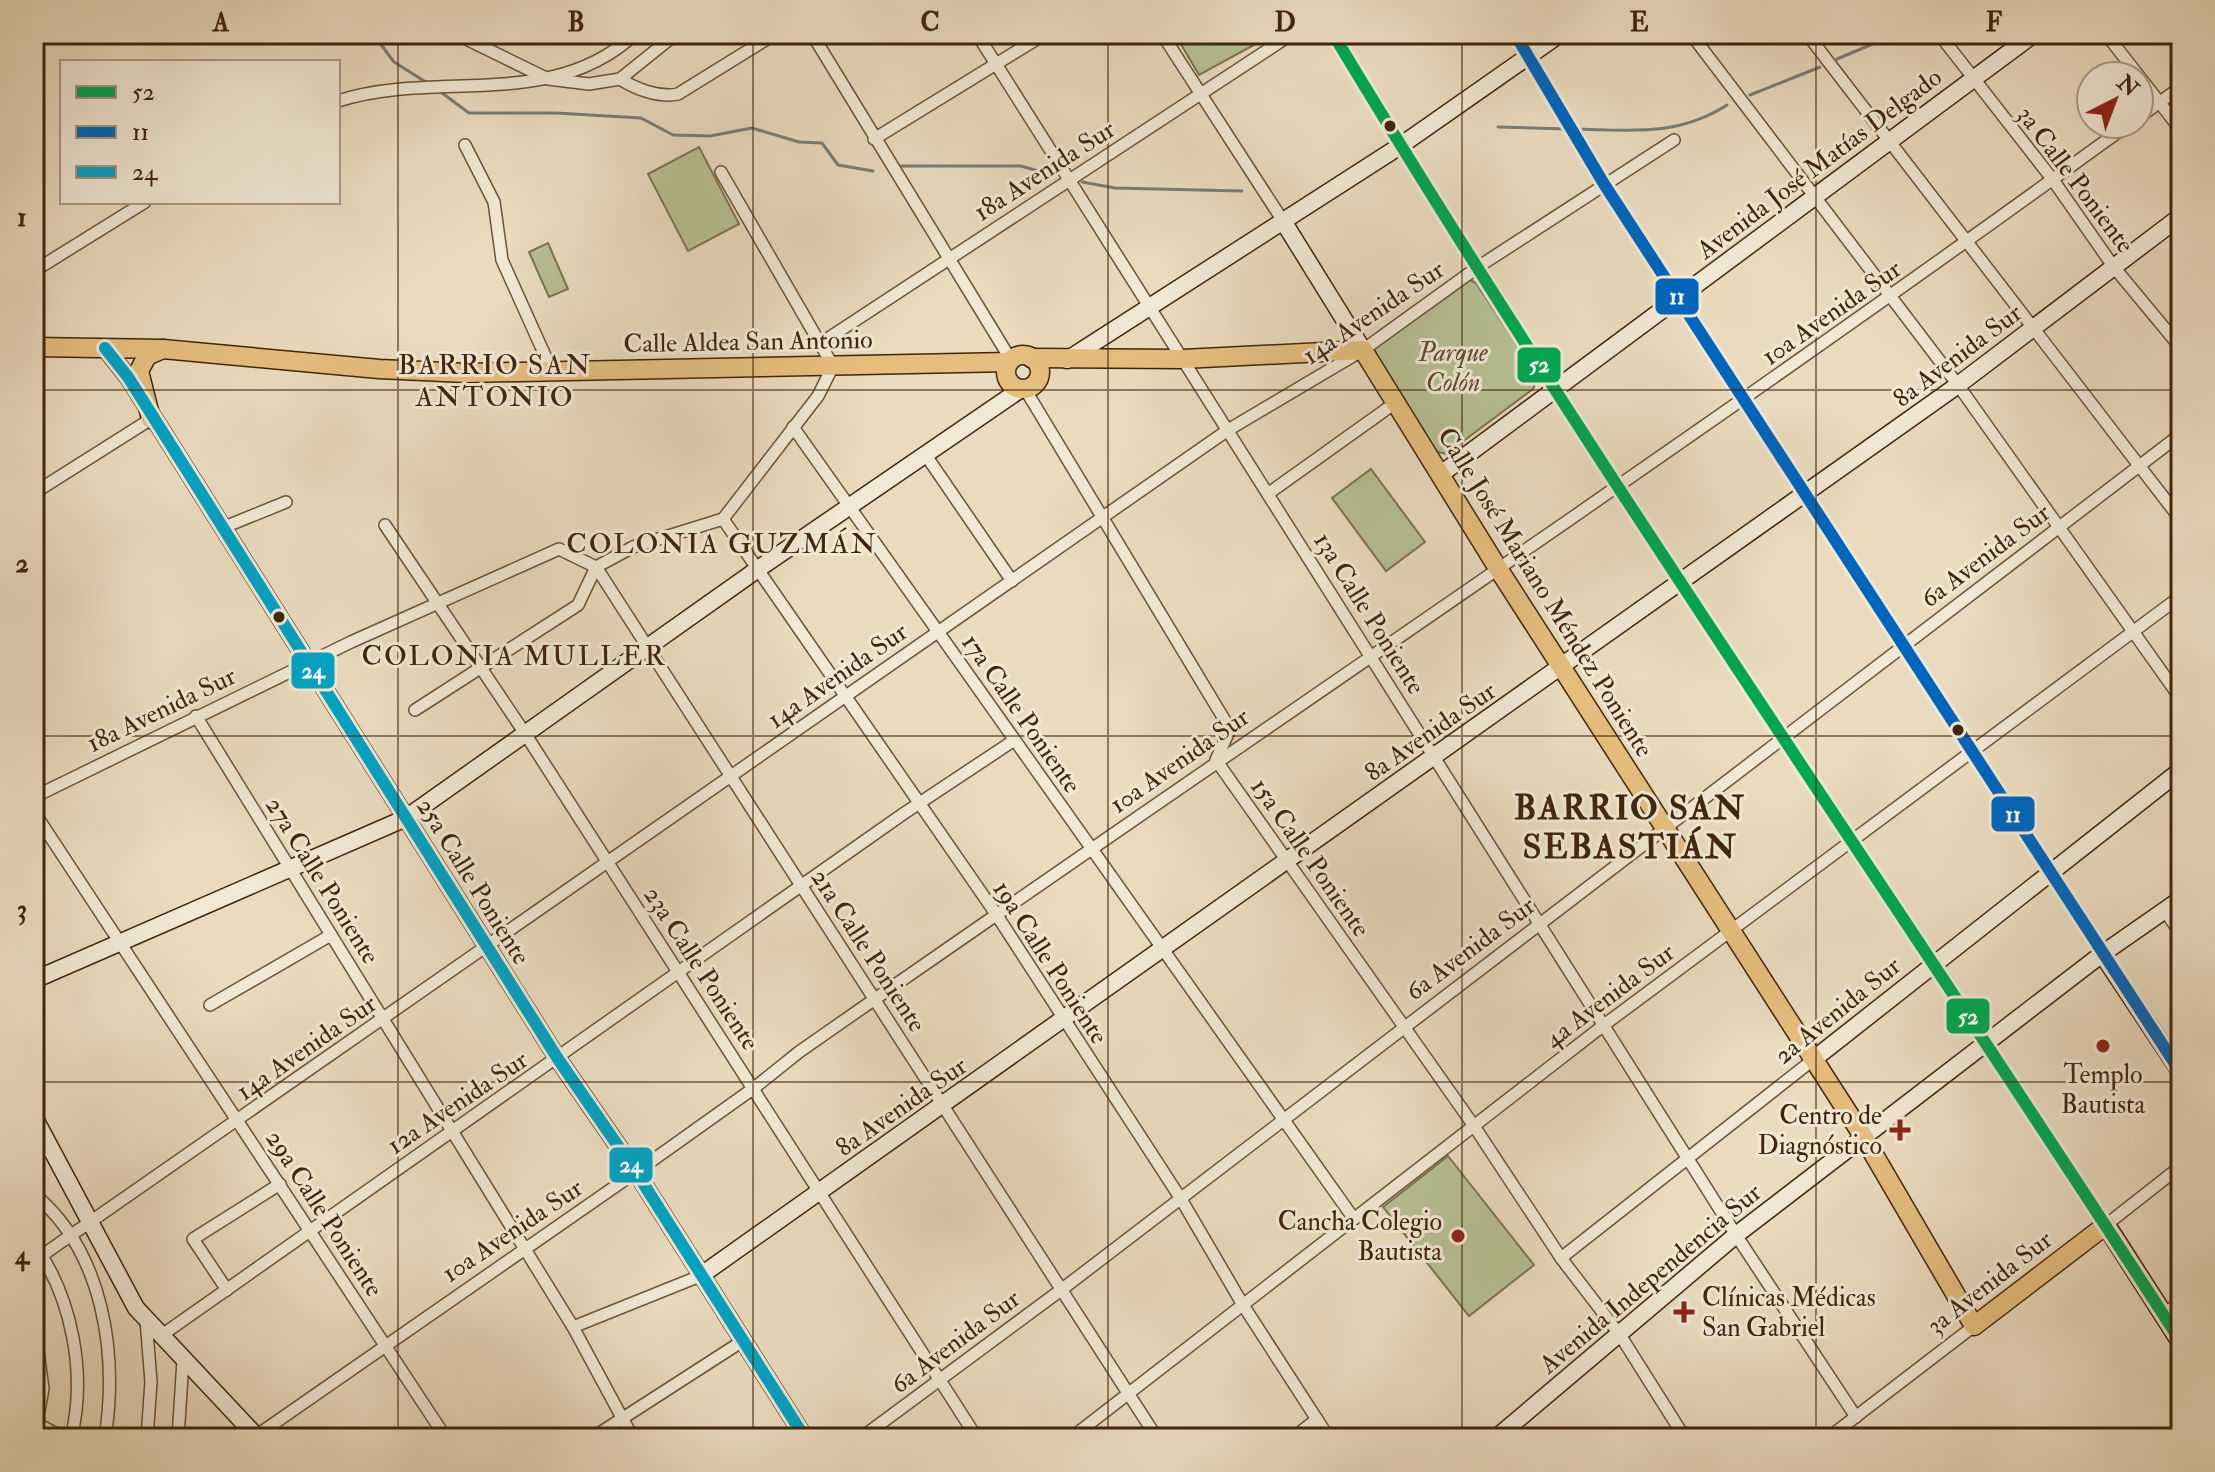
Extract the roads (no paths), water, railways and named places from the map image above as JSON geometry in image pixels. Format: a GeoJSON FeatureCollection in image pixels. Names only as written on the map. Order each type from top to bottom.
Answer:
{"type":"FeatureCollection","features":[{"type":"Feature","properties":{"kind":"main road","name":"Calle Aldea San Antonio"},"geometry":{"type":"LineString","coordinates":[[34,347],[247,354],[379,369],[552,371],[984,363],[1016,379]]}},
{"type":"Feature","properties":{"kind":"main road"},"geometry":{"type":"LineString","coordinates":[[151,419],[139,371],[147,356],[163,349]]}},
{"type":"Feature","properties":{"kind":"main road"},"geometry":{"type":"LineString","coordinates":[[1016,379],[1040,370],[1031,358],[1183,359],[1363,350]]}},
{"type":"Feature","properties":{"kind":"main road","name":"Calle José Mariano Méndez Poniente"},"geometry":{"type":"LineString","coordinates":[[1363,350],[1499,570],[1863,1136],[1974,1326]]}},
{"type":"Feature","properties":{"kind":"main road"},"geometry":{"type":"LineString","coordinates":[[1016,379],[1067,360]]}},
{"type":"Feature","properties":{"kind":"main road"},"geometry":{"type":"LineString","coordinates":[[2106,1225],[2181,1342]]}},
{"type":"Feature","properties":{"kind":"main road","name":"3a Avenida Sur"},"geometry":{"type":"LineString","coordinates":[[1974,1326],[2106,1225]]}},
{"type":"Feature","properties":{"kind":"street"},"geometry":{"type":"LineString","coordinates":[[456,34],[548,79],[589,84],[620,79],[676,34]]}},
{"type":"Feature","properties":{"kind":"street"},"geometry":{"type":"LineString","coordinates":[[340,101],[379,91],[515,85],[548,79],[602,59],[635,34]]}},
{"type":"Feature","properties":{"kind":"street"},"geometry":{"type":"LineString","coordinates":[[620,79],[633,87],[669,96],[678,94],[775,34]]}},
{"type":"Feature","properties":{"kind":"street"},"geometry":{"type":"LineString","coordinates":[[812,34],[949,259],[1016,379],[1230,729],[1216,760]]}},
{"type":"Feature","properties":{"kind":"street","name":"13a Calle Poniente"},"geometry":{"type":"LineString","coordinates":[[977,34],[1736,1235],[1856,1417]]}},
{"type":"Feature","properties":{"kind":"street"},"geometry":{"type":"LineString","coordinates":[[874,139],[1045,34]]}},
{"type":"Feature","properties":{"kind":"street","name":"Calle José Mariano Méndez Poniente"},"geometry":{"type":"LineString","coordinates":[[1162,34],[1363,350]]}},
{"type":"Feature","properties":{"kind":"street","name":"18a Avenida Sur"},"geometry":{"type":"LineString","coordinates":[[821,343],[1068,178],[1200,97],[1292,34]]}},
{"type":"Feature","properties":{"kind":"street"},"geometry":{"type":"LineString","coordinates":[[1333,34],[1400,146],[1680,582],[2106,1225]]}},
{"type":"Feature","properties":{"kind":"street"},"geometry":{"type":"LineString","coordinates":[[1515,34],[1604,184],[1806,493],[2048,873],[2181,1073]]}},
{"type":"Feature","properties":{"kind":"street"},"geometry":{"type":"LineString","coordinates":[[1067,360],[1400,146],[1560,34]]}},
{"type":"Feature","properties":{"kind":"street"},"geometry":{"type":"LineString","coordinates":[[1691,34],[1958,385],[2181,699]]}},
{"type":"Feature","properties":{"kind":"street"},"geometry":{"type":"LineString","coordinates":[[1807,34],[2181,520]]}},
{"type":"Feature","properties":{"kind":"street","name":"3a Calle Poniente"},"geometry":{"type":"LineString","coordinates":[[1939,34],[2053,180],[2113,266],[2181,348]]}},
{"type":"Feature","properties":{"kind":"street","name":"Avenida José Matías Delgado"},"geometry":{"type":"LineString","coordinates":[[1441,474],[2034,34]]}},
{"type":"Feature","properties":{"kind":"street"},"geometry":{"type":"LineString","coordinates":[[2106,34],[2181,130]]}},
{"type":"Feature","properties":{"kind":"street"},"geometry":{"type":"LineString","coordinates":[[2155,105],[2181,87]]}},
{"type":"Feature","properties":{"kind":"street","name":"14a Avenida Sur"},"geometry":{"type":"LineString","coordinates":[[38,1258],[1228,430],[1363,350],[1478,267],[1674,140]]}},
{"type":"Feature","properties":{"kind":"street","name":"10a Avenida Sur"},"geometry":{"type":"LineString","coordinates":[[256,1437],[636,1172],[874,999],[1216,760],[1499,570],[1744,400],[2107,140]]}},
{"type":"Feature","properties":{"kind":"street"},"geometry":{"type":"LineString","coordinates":[[465,145],[494,202],[499,251],[552,371]]}},
{"type":"Feature","properties":{"kind":"street"},"geometry":{"type":"LineString","coordinates":[[415,710],[578,605],[596,567],[633,547],[723,519],[818,396],[833,366],[721,172]]}},
{"type":"Feature","properties":{"kind":"street"},"geometry":{"type":"LineString","coordinates":[[34,271],[142,204]]}},
{"type":"Feature","properties":{"kind":"street","name":"8a Avenida Sur"},"geometry":{"type":"LineString","coordinates":[[700,1276],[1958,385],[2181,216]]}},
{"type":"Feature","properties":{"kind":"street","name":"25a Calle Poniente"},"geometry":{"type":"LineString","coordinates":[[105,348],[128,377],[151,419],[558,1059],[636,1172],[741,1342],[805,1438]]}},
{"type":"Feature","properties":{"kind":"street"},"geometry":{"type":"LineString","coordinates":[[34,980],[124,944],[406,818],[758,569],[852,507],[925,454],[1016,379]]}},
{"type":"Feature","properties":{"kind":"street"},"geometry":{"type":"LineString","coordinates":[[1269,493],[1395,403]]}},
{"type":"Feature","properties":{"kind":"street"},"geometry":{"type":"LineString","coordinates":[[34,493],[151,419]]}},
{"type":"Feature","properties":{"kind":"street","name":"17a Calle Poniente"},"geometry":{"type":"LineString","coordinates":[[793,427],[1354,1219]]}},
{"type":"Feature","properties":{"kind":"street","name":"6a Avenida Sur"},"geometry":{"type":"LineString","coordinates":[[861,1438],[1181,1199],[1284,1117],[2181,434]]}},
{"type":"Feature","properties":{"kind":"street"},"geometry":{"type":"LineString","coordinates":[[925,454],[1012,581]]}},
{"type":"Feature","properties":{"kind":"street"},"geometry":{"type":"LineString","coordinates":[[222,528],[286,502]]}},
{"type":"Feature","properties":{"kind":"street","name":"19a Calle Poniente"},"geometry":{"type":"LineString","coordinates":[[723,519],[996,914],[1062,1022],[1181,1199],[1243,1305],[1329,1438]]}},
{"type":"Feature","properties":{"kind":"street","name":"23a Calle Poniente"},"geometry":{"type":"LineString","coordinates":[[385,525],[439,601],[526,735],[977,1438]]}},
{"type":"Feature","properties":{"kind":"street","name":"18a Avenida Sur"},"geometry":{"type":"LineString","coordinates":[[34,797],[439,601],[559,549],[596,567]]}},
{"type":"Feature","properties":{"kind":"street","name":"21a Calle Poniente"},"geometry":{"type":"LineString","coordinates":[[596,567],[1157,1438]]}},
{"type":"Feature","properties":{"kind":"street","name":"4a Avenida Sur"},"geometry":{"type":"LineString","coordinates":[[1071,1438],[1604,1025],[2181,596]]}},
{"type":"Feature","properties":{"kind":"street","name":"27a Calle Poniente"},"geometry":{"type":"LineString","coordinates":[[196,716],[573,1327],[620,1419],[633,1438]]}},
{"type":"Feature","properties":{"kind":"street","name":"12a Avenida Sur"},"geometry":{"type":"LineString","coordinates":[[162,1335],[919,803],[1013,741]]}},
{"type":"Feature","properties":{"kind":"street","name":"15a Calle Poniente"},"geometry":{"type":"LineString","coordinates":[[1216,760],[1474,1126],[1561,1258],[1620,1335],[1685,1438]]}},
{"type":"Feature","properties":{"kind":"street","name":"2a Avenida Sur"},"geometry":{"type":"LineString","coordinates":[[1561,1258],[1689,1161],[1932,963],[2181,770]]}},
{"type":"Feature","properties":{"kind":"street","name":"29a Calle Poniente"},"geometry":{"type":"LineString","coordinates":[[34,812],[124,944],[446,1438]]}},
{"type":"Feature","properties":{"kind":"street","name":"Avenida Independencia Sur"},"geometry":{"type":"LineString","coordinates":[[1500,1437],[1736,1235],[2102,954],[2181,899]]}},
{"type":"Feature","properties":{"kind":"street"},"geometry":{"type":"LineString","coordinates":[[2165,911],[2181,934]]}},
{"type":"Feature","properties":{"kind":"street"},"geometry":{"type":"LineString","coordinates":[[210,1005],[331,935]]}},
{"type":"Feature","properties":{"kind":"street"},"geometry":{"type":"LineString","coordinates":[[34,1117],[92,1221],[108,1259],[146,1320],[256,1437]]}},
{"type":"Feature","properties":{"kind":"street","name":"3a Avenida Sur"},"geometry":{"type":"LineString","coordinates":[[2106,1225],[2181,1166]]}},
{"type":"Feature","properties":{"kind":"street"},"geometry":{"type":"LineString","coordinates":[[227,1290],[193,1239],[280,1184]]}},
{"type":"Feature","properties":{"kind":"street"},"geometry":{"type":"LineString","coordinates":[[34,1194],[70,1236],[92,1278],[108,1343],[111,1389],[105,1438]]}},
{"type":"Feature","properties":{"kind":"street"},"geometry":{"type":"LineString","coordinates":[[34,1244],[38,1258],[62,1295],[73,1338],[75,1384],[71,1438]]}},
{"type":"Feature","properties":{"kind":"street"},"geometry":{"type":"LineString","coordinates":[[573,1327],[700,1276]]}},
{"type":"Feature","properties":{"kind":"street"},"geometry":{"type":"LineString","coordinates":[[2163,1314],[2181,1302]]}},
{"type":"Feature","properties":{"kind":"street"},"geometry":{"type":"LineString","coordinates":[[146,1320],[151,1382],[147,1438]]}},
{"type":"Feature","properties":{"kind":"street"},"geometry":{"type":"LineString","coordinates":[[34,1321],[43,1389],[34,1437]]}},
{"type":"Feature","properties":{"kind":"street","name":"3a Avenida Sur"},"geometry":{"type":"LineString","coordinates":[[1828,1438],[1974,1326]]}},
{"type":"Feature","properties":{"kind":"street"},"geometry":{"type":"LineString","coordinates":[[592,1438],[741,1342]]}},
{"type":"Feature","properties":{"kind":"street"},"geometry":{"type":"LineString","coordinates":[[178,1438],[183,1360]]}},
{"type":"Feature","properties":{"kind":"street"},"geometry":{"type":"LineString","coordinates":[[1293,1438],[1317,1419]]}},
{"type":"Feature","properties":{"kind":"street"},"geometry":{"type":"LineString","coordinates":[[36,1423],[64,1438]]}},
{"type":"Feature","properties":{"kind":"street"},"geometry":{"type":"LineString","coordinates":[[236,1438],[256,1437]]}},
{"type":"Feature","properties":{"kind":"waterway"},"geometry":{"type":"LineString","coordinates":[[373,34],[394,62],[429,84]]}},
{"type":"Feature","properties":{"kind":"waterway"},"geometry":{"type":"LineString","coordinates":[[1837,59],[1896,34]]}},
{"type":"Feature","properties":{"kind":"waterway"},"geometry":{"type":"LineString","coordinates":[[1750,95],[1820,67]]}},
{"type":"Feature","properties":{"kind":"waterway"},"geometry":{"type":"LineString","coordinates":[[438,90],[469,113],[556,113],[641,118],[673,135],[710,136],[752,128],[799,142],[822,143],[838,165],[873,171]]}},
{"type":"Feature","properties":{"kind":"waterway"},"geometry":{"type":"LineString","coordinates":[[1574,129],[1672,127],[1727,105]]}},
{"type":"Feature","properties":{"kind":"waterway"},"geometry":{"type":"LineString","coordinates":[[1498,127],[1567,129]]}},
{"type":"Feature","properties":{"kind":"waterway"},"geometry":{"type":"LineString","coordinates":[[901,166],[1021,166],[1045,173]]}},
{"type":"Feature","properties":{"kind":"waterway"},"geometry":{"type":"LineString","coordinates":[[1082,182],[1115,188],[1242,191]]}},
{"type":"Feature","properties":{"kind":"place","name":"Templo Bautista"},"geometry":{"type":"Point","coordinates":[2103,1046]}},
{"type":"Feature","properties":{"kind":"place","name":"Centro de Diagnóstico"},"geometry":{"type":"Point","coordinates":[1900,1130]}},
{"type":"Feature","properties":{"kind":"place","name":"Cancha Colegio Bautista"},"geometry":{"type":"Point","coordinates":[1458,1236]}},
{"type":"Feature","properties":{"kind":"place","name":"Clínicas Médicas San Gabriel"},"geometry":{"type":"Point","coordinates":[1684,1312]}},
{"type":"Feature","properties":{"kind":"district","name":"BARRIO SAN ANTONIO"},"geometry":{"type":"Point","coordinates":[495,380]}},
{"type":"Feature","properties":{"kind":"district","name":"COLONIA GUZMÁN"},"geometry":{"type":"Point","coordinates":[722,543]}},
{"type":"Feature","properties":{"kind":"district","name":"COLONIA MULLER"},"geometry":{"type":"Point","coordinates":[514,655]}},
{"type":"Feature","properties":{"kind":"district","name":"BARRIO SAN SEBASTIÁN"},"geometry":{"type":"Point","coordinates":[1630,826]}},
{"type":"Feature","properties":{"kind":"park label","name":"Parque Colón"},"geometry":{"type":"Point","coordinates":[1453,367]}}]}
